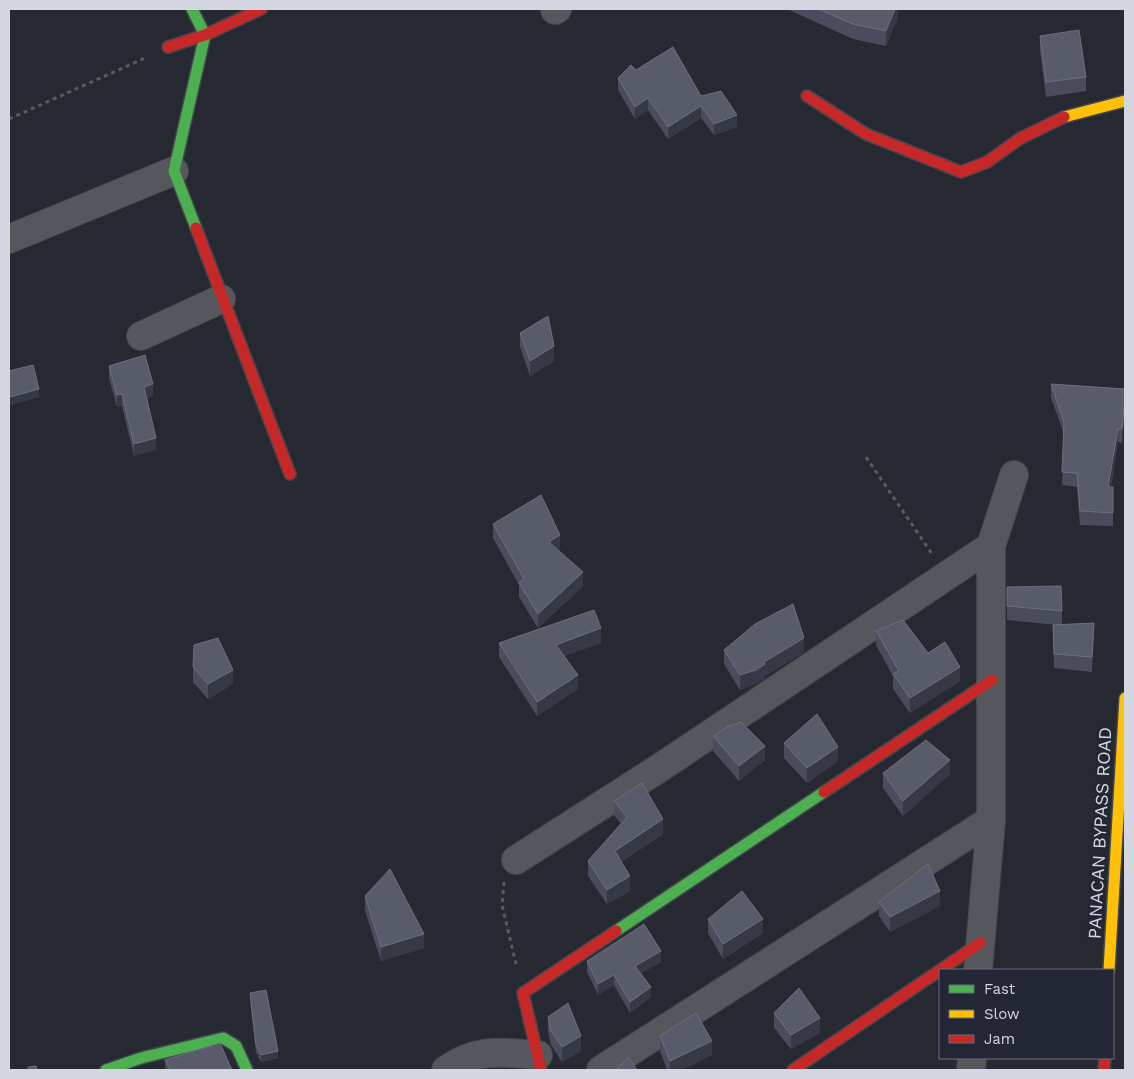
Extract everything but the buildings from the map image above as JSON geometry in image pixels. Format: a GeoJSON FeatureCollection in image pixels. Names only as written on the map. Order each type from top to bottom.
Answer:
{"type":"FeatureCollection","features":[{"type":"Feature","properties":{"kind":"street"},"geometry":{"type":"LineString","coordinates":[[192,9],[204,35],[174,171],[221,299],[290,474]]}},
{"type":"Feature","properties":{"kind":"street"},"geometry":{"type":"LineString","coordinates":[[168,47],[204,35],[261,9]]}},
{"type":"Feature","properties":{"kind":"street"},"geometry":{"type":"LineString","coordinates":[[807,96],[866,134],[961,172],[974,169],[998,157],[1018,140],[1046,124],[1084,109],[1125,101]]}},
{"type":"Feature","properties":{"kind":"street"},"geometry":{"type":"LineString","coordinates":[[9,239],[174,171]]}},
{"type":"Feature","properties":{"kind":"street"},"geometry":{"type":"LineString","coordinates":[[141,336],[221,299]]}},
{"type":"Feature","properties":{"kind":"street"},"geometry":{"type":"LineString","coordinates":[[978,969],[991,820],[991,546],[1014,474]]}},
{"type":"Feature","properties":{"kind":"street"},"geometry":{"type":"LineString","coordinates":[[516,860],[662,767],[991,546]]}},
{"type":"Feature","properties":{"kind":"street"},"geometry":{"type":"LineString","coordinates":[[446,1070],[458,1062],[476,1055],[494,1052],[540,1063],[523,993],[992,680]]}},
{"type":"Feature","properties":{"kind":"street","name":"PANACAN BYPASS ROAD"},"geometry":{"type":"LineString","coordinates":[[1109,969],[1119,907],[1125,698]]}},
{"type":"Feature","properties":{"kind":"street"},"geometry":{"type":"LineString","coordinates":[[601,1070],[991,820]]}},
{"type":"Feature","properties":{"kind":"street"},"geometry":{"type":"LineString","coordinates":[[942,969],[980,943]]}},
{"type":"Feature","properties":{"kind":"street"},"geometry":{"type":"LineString","coordinates":[[793,1070],[939,971]]}},
{"type":"Feature","properties":{"kind":"street"},"geometry":{"type":"LineString","coordinates":[[106,1070],[144,1064],[223,1038],[236,1046],[247,1070]]}},
{"type":"Feature","properties":{"kind":"path"},"geometry":{"type":"LineString","coordinates":[[9,119],[168,47]]}},
{"type":"Feature","properties":{"kind":"path"},"geometry":{"type":"LineString","coordinates":[[866,457],[948,576]]}},
{"type":"Feature","properties":{"kind":"path"},"geometry":{"type":"LineString","coordinates":[[516,860],[508,870],[503,886],[502,905],[523,993]]}},
{"type":"Feature","properties":{"kind":"traffic: fast"},"geometry":{"type":"LineString","coordinates":[[192,9],[205,35],[174,171],[196,228]]}},
{"type":"Feature","properties":{"kind":"traffic: fast"},"geometry":{"type":"LineString","coordinates":[[616,931],[824,792]]}},
{"type":"Feature","properties":{"kind":"traffic: fast"},"geometry":{"type":"LineString","coordinates":[[106,1070],[141,1058],[223,1038],[236,1046],[247,1070]]}},
{"type":"Feature","properties":{"kind":"traffic: slow"},"geometry":{"type":"LineString","coordinates":[[1064,117],[1125,101]]}},
{"type":"Feature","properties":{"kind":"traffic: slow"},"geometry":{"type":"LineString","coordinates":[[1109,969],[1125,698]]}},
{"type":"Feature","properties":{"kind":"traffic: jam"},"geometry":{"type":"LineString","coordinates":[[168,47],[205,35],[261,9]]}},
{"type":"Feature","properties":{"kind":"traffic: jam"},"geometry":{"type":"LineString","coordinates":[[807,96],[866,134],[961,172],[987,162],[1021,138],[1064,117]]}},
{"type":"Feature","properties":{"kind":"traffic: jam"},"geometry":{"type":"LineString","coordinates":[[196,228],[290,474]]}},
{"type":"Feature","properties":{"kind":"traffic: jam"},"geometry":{"type":"LineString","coordinates":[[824,792],[992,680]]}},
{"type":"Feature","properties":{"kind":"traffic: jam"},"geometry":{"type":"LineString","coordinates":[[541,1070],[523,993],[616,931]]}},
{"type":"Feature","properties":{"kind":"traffic: jam"},"geometry":{"type":"LineString","coordinates":[[942,969],[980,943]]}},
{"type":"Feature","properties":{"kind":"traffic: jam"},"geometry":{"type":"LineString","coordinates":[[793,1070],[939,971]]}},
{"type":"Feature","properties":{"kind":"traffic: jam"},"geometry":{"type":"LineString","coordinates":[[1104,1070],[1105,1059]]}}]}
